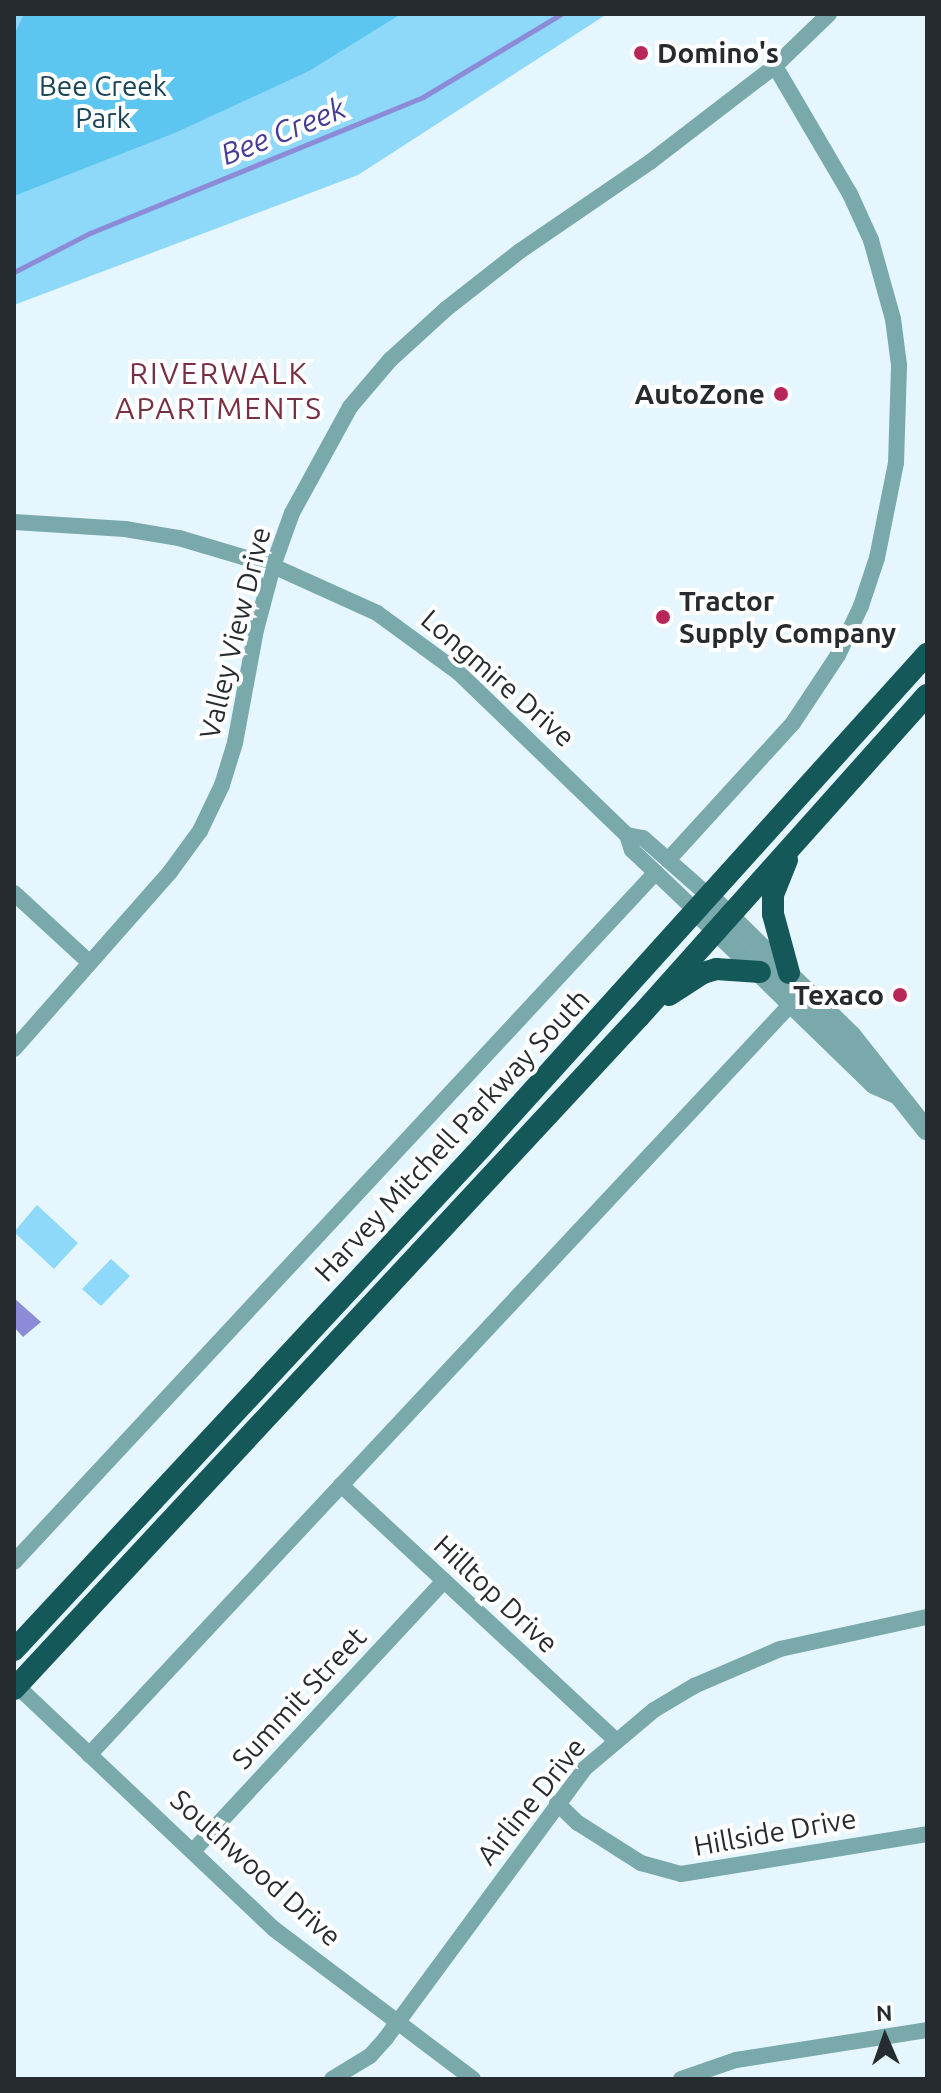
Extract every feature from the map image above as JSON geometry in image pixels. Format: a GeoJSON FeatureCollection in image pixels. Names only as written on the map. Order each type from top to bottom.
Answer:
{"type":"FeatureCollection","features":[{"type":"Feature","properties":{"kind":"highway","name":"Harvey Mitchell Parkway South"},"geometry":{"type":"LineString","coordinates":[[14,1650],[704,905],[927,654]]}},
{"type":"Feature","properties":{"kind":"highway","name":"Harvey Mitchell Parkway South"},"geometry":{"type":"LineString","coordinates":[[15,1686],[639,1017],[927,695]]}},
{"type":"Feature","properties":{"kind":"highway"},"geometry":{"type":"LineString","coordinates":[[789,973],[774,924],[773,894],[797,841]]}},
{"type":"Feature","properties":{"kind":"highway"},"geometry":{"type":"LineString","coordinates":[[639,1017],[703,973],[734,968],[760,972]]}},
{"type":"Feature","properties":{"kind":"street","name":"Valley View Drive"},"geometry":{"type":"LineString","coordinates":[[14,1049],[170,872],[200,831],[218,794],[235,743],[256,630],[273,566],[292,513],[350,407],[390,360],[446,309],[520,251],[638,171],[775,66],[829,14]]}},
{"type":"Feature","properties":{"kind":"street"},"geometry":{"type":"LineString","coordinates":[[14,1562],[786,733],[838,655],[861,606],[877,558],[894,478],[900,412],[899,365],[893,319],[871,240],[850,194],[775,66]]}},
{"type":"Feature","properties":{"kind":"street","name":"Longmire Drive"},"geometry":{"type":"LineString","coordinates":[[14,522],[151,532],[273,566],[377,613],[458,672],[627,835],[643,838],[662,866],[704,905],[789,973],[851,1035],[927,1131]]}},
{"type":"Feature","properties":{"kind":"street"},"geometry":{"type":"LineString","coordinates":[[14,893],[89,962]]}},
{"type":"Feature","properties":{"kind":"street","name":"Longmire Drive"},"geometry":{"type":"LineString","coordinates":[[723,922],[760,972],[874,1084],[896,1094]]}},
{"type":"Feature","properties":{"kind":"street"},"geometry":{"type":"LineString","coordinates":[[89,1755],[793,1002]]}},
{"type":"Feature","properties":{"kind":"street","name":"Hilltop Drive"},"geometry":{"type":"LineString","coordinates":[[341,1485],[615,1740]]}},
{"type":"Feature","properties":{"kind":"street","name":"Summit Street"},"geometry":{"type":"LineString","coordinates":[[193,1851],[444,1581]]}},
{"type":"Feature","properties":{"kind":"street","name":"Airline Drive"},"geometry":{"type":"LineString","coordinates":[[332,2079],[370,2056],[557,1803],[584,1769],[615,1740],[681,1694],[746,1661],[822,1638],[927,1617]]}},
{"type":"Feature","properties":{"kind":"street","name":"Southwood Drive"},"geometry":{"type":"LineString","coordinates":[[15,1686],[274,1929],[473,2079]]}},
{"type":"Feature","properties":{"kind":"street","name":"Hillside Drive"},"geometry":{"type":"LineString","coordinates":[[557,1803],[578,1823],[641,1863],[681,1874],[927,1834]]}},
{"type":"Feature","properties":{"kind":"street"},"geometry":{"type":"LineString","coordinates":[[681,2079],[736,2060],[927,2030]]}},
{"type":"Feature","properties":{"kind":"green space"},"geometry":{"type":"Polygon","coordinates":[[[14,14],[607,14],[358,175],[14,305],[14,14]]]}},
{"type":"Feature","properties":{"kind":"green space","name":"Bee Creek Park"},"geometry":{"type":"Polygon","coordinates":[[[24,14],[401,14],[309,71],[177,132],[14,196],[14,35],[24,14]]]}},
{"type":"Feature","properties":{"kind":"green space"},"geometry":{"type":"Polygon","coordinates":[[[37,1205],[78,1243],[54,1269],[14,1232],[37,1205]]]}},
{"type":"Feature","properties":{"kind":"green space"},"geometry":{"type":"Polygon","coordinates":[[[111,1259],[130,1276],[101,1306],[82,1289],[111,1259]]]}},
{"type":"Feature","properties":{"kind":"shaded area"},"geometry":{"type":"Polygon","coordinates":[[[14,1298],[41,1322],[23,1337],[14,1327],[14,1298]]]}},
{"type":"Feature","properties":{"kind":"waterway","name":"Bee Creek"},"geometry":{"type":"LineString","coordinates":[[14,272],[90,233],[423,97],[561,14]]}},
{"type":"Feature","properties":{"kind":"place","name":"Domino's"},"geometry":{"type":"Point","coordinates":[641,53]}},
{"type":"Feature","properties":{"kind":"place","name":"AutoZone"},"geometry":{"type":"Point","coordinates":[781,394]}},
{"type":"Feature","properties":{"kind":"place","name":"Tractor Supply Company"},"geometry":{"type":"Point","coordinates":[663,617]}},
{"type":"Feature","properties":{"kind":"place","name":"Texaco"},"geometry":{"type":"Point","coordinates":[900,995]}},
{"type":"Feature","properties":{"kind":"district","name":"RIVERWALK APARTMENTS"},"geometry":{"type":"Point","coordinates":[219,390]}}]}
